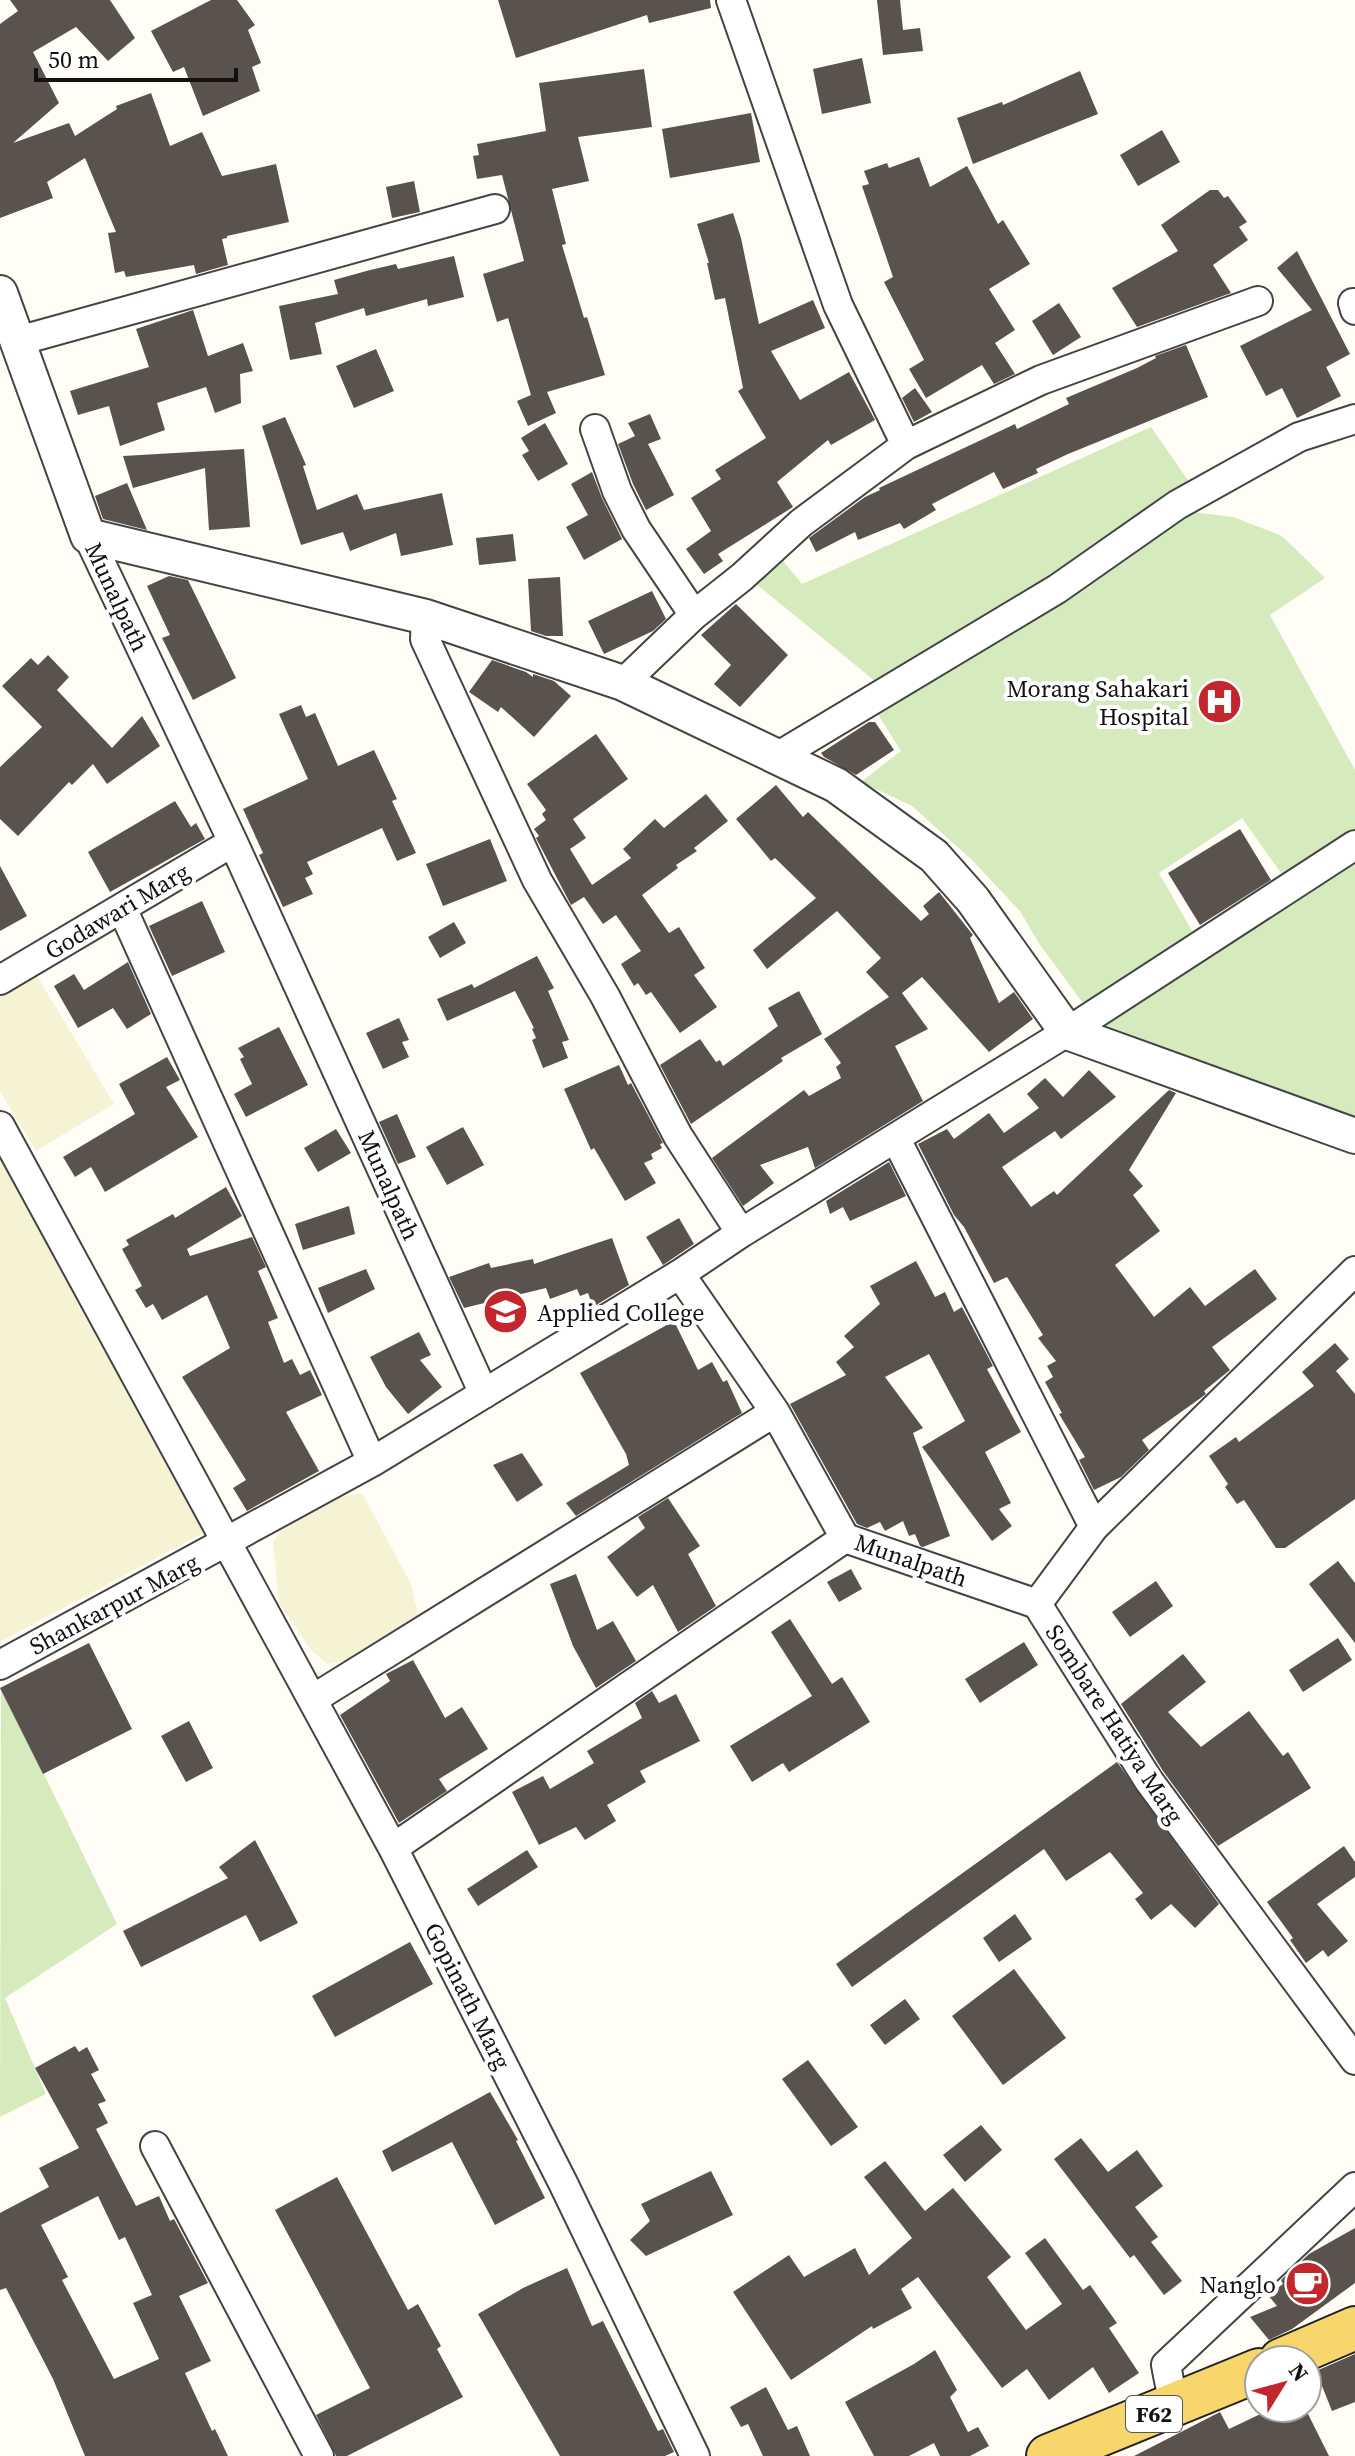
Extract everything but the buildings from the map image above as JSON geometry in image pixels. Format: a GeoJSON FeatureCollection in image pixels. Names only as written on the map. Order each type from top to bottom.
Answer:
{"type":"FeatureCollection","features":[{"type":"Feature","properties":{"kind":"main road"},"geometry":{"type":"LineString","coordinates":[[1318,2344],[1355,2328]]}},
{"type":"Feature","properties":{"kind":"main road","name":"F62"},"geometry":{"type":"LineString","coordinates":[[1048,2456],[1243,2377]]}},
{"type":"Feature","properties":{"kind":"street"},"geometry":{"type":"LineString","coordinates":[[731,0],[838,305],[906,445]]}},
{"type":"Feature","properties":{"kind":"street"},"geometry":{"type":"LineString","coordinates":[[18,341],[495,209]]}},
{"type":"Feature","properties":{"kind":"street","name":"Munalpath"},"geometry":{"type":"LineString","coordinates":[[0,293],[88,536],[233,842],[484,1394]]}},
{"type":"Feature","properties":{"kind":"street"},"geometry":{"type":"LineString","coordinates":[[623,683],[694,615],[742,577],[801,523],[906,445],[1041,380],[1258,301]]}},
{"type":"Feature","properties":{"kind":"street"},"geometry":{"type":"LineString","coordinates":[[777,757],[1057,589],[1177,505],[1299,437],[1355,419]]}},
{"type":"Feature","properties":{"kind":"street"},"geometry":{"type":"LineString","coordinates":[[595,429],[617,491],[636,529],[694,615]]}},
{"type":"Feature","properties":{"kind":"street"},"geometry":{"type":"LineString","coordinates":[[88,536],[426,617],[623,683],[836,785],[934,856],[973,900],[1067,1032],[1355,1136]]}},
{"type":"Feature","properties":{"kind":"street"},"geometry":{"type":"LineString","coordinates":[[426,617],[425,639],[537,880],[605,996],[678,1136],[741,1233]]}},
{"type":"Feature","properties":{"kind":"street","name":"Godawari Marg"},"geometry":{"type":"LineString","coordinates":[[0,980],[233,842]]}},
{"type":"Feature","properties":{"kind":"street"},"geometry":{"type":"LineString","coordinates":[[484,1394],[1067,1032],[1355,845]]}},
{"type":"Feature","properties":{"kind":"street"},"geometry":{"type":"LineString","coordinates":[[122,908],[372,1462]]}},
{"type":"Feature","properties":{"kind":"street","name":"Gopinath Marg"},"geometry":{"type":"LineString","coordinates":[[0,1126],[393,1848],[563,2183],[695,2456]]}},
{"type":"Feature","properties":{"kind":"street"},"geometry":{"type":"LineString","coordinates":[[896,1139],[1094,1527]]}},
{"type":"Feature","properties":{"kind":"street","name":"Sombare Hatiya Marg"},"geometry":{"type":"LineString","coordinates":[[1355,1271],[1094,1527],[1037,1604],[1149,1781],[1355,2060]]}},
{"type":"Feature","properties":{"kind":"street","name":"Munalpath"},"geometry":{"type":"LineString","coordinates":[[680,1274],[775,1412],[845,1538],[1037,1604]]}},
{"type":"Feature","properties":{"kind":"street","name":"Shankarpur Marg"},"geometry":{"type":"LineString","coordinates":[[0,1665],[372,1462],[484,1394]]}},
{"type":"Feature","properties":{"kind":"street"},"geometry":{"type":"LineString","coordinates":[[313,1699],[775,1412]]}},
{"type":"Feature","properties":{"kind":"street"},"geometry":{"type":"LineString","coordinates":[[393,1848],[845,1538]]}},
{"type":"Feature","properties":{"kind":"street"},"geometry":{"type":"LineString","coordinates":[[155,2146],[319,2456]]}},
{"type":"Feature","properties":{"kind":"street"},"geometry":{"type":"LineString","coordinates":[[1174,2406],[1166,2365],[1355,2187]]}},
{"type":"Feature","properties":{"kind":"shaded area"},"geometry":{"type":"Polygon","coordinates":[[[34,971],[114,1104],[36,1151],[0,1091],[0,992],[34,971]]]}},
{"type":"Feature","properties":{"kind":"shaded area"},"geometry":{"type":"Polygon","coordinates":[[[0,1153],[205,1532],[0,1642],[0,1153]]]}},
{"type":"Feature","properties":{"kind":"shaded area"},"geometry":{"type":"Polygon","coordinates":[[[362,1493],[411,1584],[418,1615],[406,1630],[360,1658],[327,1664],[311,1650],[279,1603],[273,1542],[280,1533],[324,1500],[362,1493]]]}},
{"type":"Feature","properties":{"kind":"green space"},"geometry":{"type":"Polygon","coordinates":[[[1151,427],[1192,486],[1044,583],[875,681],[755,583],[780,557],[802,584],[1151,427]]]}},
{"type":"Feature","properties":{"kind":"green space"},"geometry":{"type":"Polygon","coordinates":[[[1193,512],[1233,517],[1282,536],[1325,578],[1270,615],[1355,770],[1355,841],[1288,883],[1242,818],[1159,873],[1196,938],[1083,1003],[1038,942],[1020,911],[971,859],[912,806],[861,782],[901,751],[877,713],[1140,540],[1193,512]]]}},
{"type":"Feature","properties":{"kind":"green space"},"geometry":{"type":"Polygon","coordinates":[[[1355,861],[1355,1122],[1101,1023],[1355,861]]]}},
{"type":"Feature","properties":{"kind":"green space"},"geometry":{"type":"Polygon","coordinates":[[[1,1686],[117,1924],[5,1998],[46,2094],[0,2117],[1,1686]]]}},
{"type":"Feature","properties":{"kind":"place","name":"Morang Sahakari Hospital"},"geometry":{"type":"Point","coordinates":[1220,702]}},
{"type":"Feature","properties":{"kind":"place","name":"Applied College"},"geometry":{"type":"Point","coordinates":[506,1312]}},
{"type":"Feature","properties":{"kind":"place","name":"Nanglo"},"geometry":{"type":"Point","coordinates":[1307,2284]}}]}
